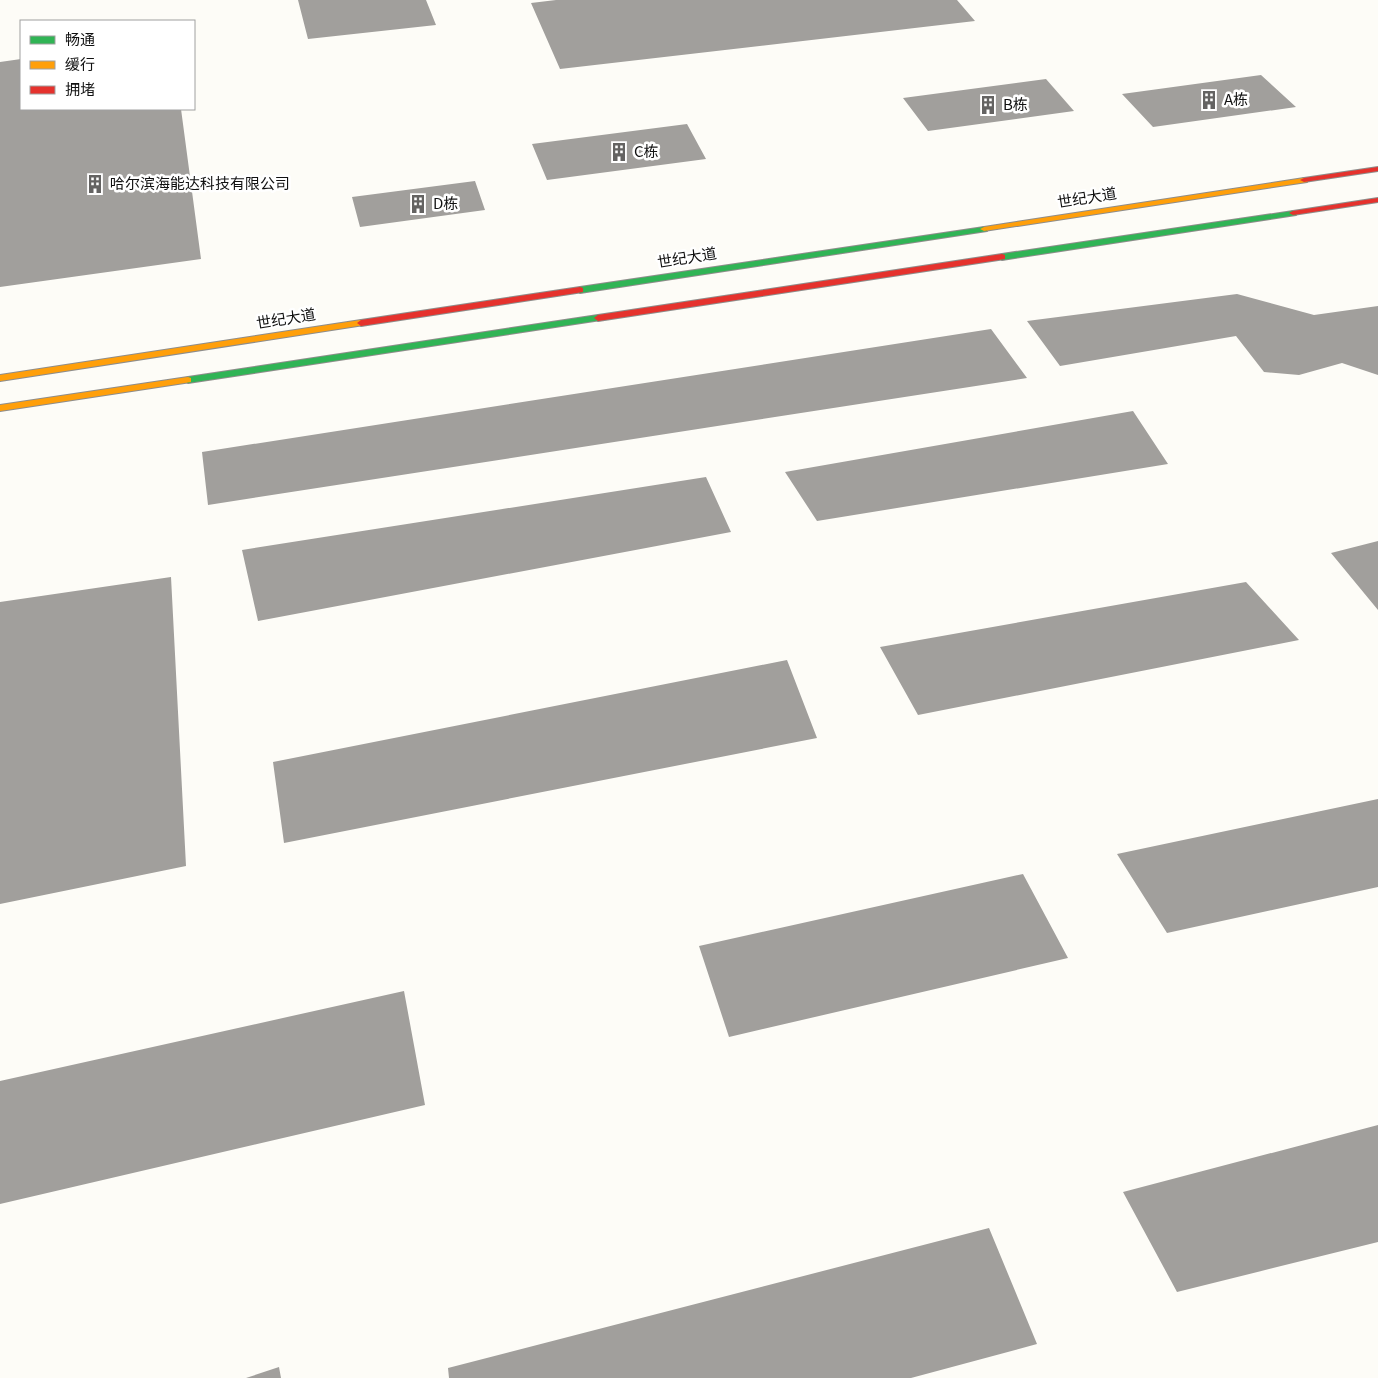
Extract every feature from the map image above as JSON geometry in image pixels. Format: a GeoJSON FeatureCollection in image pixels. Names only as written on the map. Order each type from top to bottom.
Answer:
{"type":"FeatureCollection","features":[{"type":"Feature","properties":{"kind":"main road","name":"世纪大道"},"geometry":{"type":"LineString","coordinates":[[0,378],[1378,169]]}},
{"type":"Feature","properties":{"kind":"main road"},"geometry":{"type":"LineString","coordinates":[[0,408],[1378,200]]}},
{"type":"Feature","properties":{"kind":"building"},"geometry":{"type":"Polygon","coordinates":[[[298,0],[426,0],[436,25],[308,39],[298,0]]]}},
{"type":"Feature","properties":{"kind":"building"},"geometry":{"type":"Polygon","coordinates":[[[556,0],[957,0],[975,21],[560,69],[531,3],[556,0]]]}},
{"type":"Feature","properties":{"kind":"building","name":"哈尔滨海能达科技有限公司"},"geometry":{"type":"Polygon","coordinates":[[[20,59],[20,110],[181,110],[201,259],[0,287],[0,62],[20,59]]]}},
{"type":"Feature","properties":{"kind":"building","name":"A栋"},"geometry":{"type":"Polygon","coordinates":[[[1261,75],[1296,107],[1153,127],[1122,94],[1261,75]]]}},
{"type":"Feature","properties":{"kind":"building","name":"B栋"},"geometry":{"type":"Polygon","coordinates":[[[1046,79],[1074,111],[928,131],[903,98],[1046,79]]]}},
{"type":"Feature","properties":{"kind":"building","name":"C栋"},"geometry":{"type":"Polygon","coordinates":[[[687,124],[706,159],[547,180],[532,144],[687,124]]]}},
{"type":"Feature","properties":{"kind":"building","name":"D栋"},"geometry":{"type":"Polygon","coordinates":[[[475,181],[485,210],[360,227],[352,197],[475,181]]]}},
{"type":"Feature","properties":{"kind":"building"},"geometry":{"type":"Polygon","coordinates":[[[1237,294],[1314,315],[1378,306],[1378,375],[1342,363],[1299,375],[1264,372],[1236,336],[1060,366],[1027,321],[1237,294]]]}},
{"type":"Feature","properties":{"kind":"building"},"geometry":{"type":"Polygon","coordinates":[[[991,329],[1027,378],[208,505],[202,452],[991,329]]]}},
{"type":"Feature","properties":{"kind":"building"},"geometry":{"type":"Polygon","coordinates":[[[1133,411],[1168,464],[817,521],[785,472],[1133,411]]]}},
{"type":"Feature","properties":{"kind":"building"},"geometry":{"type":"Polygon","coordinates":[[[706,477],[731,532],[258,621],[242,550],[706,477]]]}},
{"type":"Feature","properties":{"kind":"building"},"geometry":{"type":"Polygon","coordinates":[[[1378,541],[1378,610],[1331,553],[1378,541]]]}},
{"type":"Feature","properties":{"kind":"building"},"geometry":{"type":"Polygon","coordinates":[[[171,577],[186,866],[0,904],[0,602],[171,577]]]}},
{"type":"Feature","properties":{"kind":"building"},"geometry":{"type":"Polygon","coordinates":[[[1246,582],[1299,640],[918,715],[880,647],[1246,582]]]}},
{"type":"Feature","properties":{"kind":"building"},"geometry":{"type":"Polygon","coordinates":[[[787,660],[817,738],[284,843],[273,762],[787,660]]]}},
{"type":"Feature","properties":{"kind":"building"},"geometry":{"type":"Polygon","coordinates":[[[1378,799],[1378,887],[1167,933],[1117,854],[1378,799]]]}},
{"type":"Feature","properties":{"kind":"building"},"geometry":{"type":"Polygon","coordinates":[[[1023,874],[1068,958],[729,1037],[699,946],[1023,874]]]}},
{"type":"Feature","properties":{"kind":"building"},"geometry":{"type":"Polygon","coordinates":[[[404,991],[425,1105],[0,1204],[0,1081],[404,991]]]}},
{"type":"Feature","properties":{"kind":"building"},"geometry":{"type":"Polygon","coordinates":[[[1378,1125],[1378,1242],[1177,1292],[1123,1192],[1378,1125]]]}},
{"type":"Feature","properties":{"kind":"building"},"geometry":{"type":"Polygon","coordinates":[[[989,1228],[1037,1344],[911,1378],[449,1378],[448,1368],[989,1228]]]}},
{"type":"Feature","properties":{"kind":"building"},"geometry":{"type":"Polygon","coordinates":[[[279,1367],[281,1378],[246,1378],[279,1367]]]}},
{"type":"Feature","properties":{"kind":"traffic: fast"},"geometry":{"type":"LineString","coordinates":[[1002,257],[1293,213]]}},
{"type":"Feature","properties":{"kind":"traffic: fast"},"geometry":{"type":"LineString","coordinates":[[580,290],[984,229]]}},
{"type":"Feature","properties":{"kind":"traffic: fast"},"geometry":{"type":"LineString","coordinates":[[188,380],[598,318]]}},
{"type":"Feature","properties":{"kind":"traffic: slow"},"geometry":{"type":"LineString","coordinates":[[984,229],[1304,180]]}},
{"type":"Feature","properties":{"kind":"traffic: slow"},"geometry":{"type":"LineString","coordinates":[[0,378],[361,323]]}},
{"type":"Feature","properties":{"kind":"traffic: slow"},"geometry":{"type":"LineString","coordinates":[[0,408],[188,380]]}},
{"type":"Feature","properties":{"kind":"traffic: jam"},"geometry":{"type":"LineString","coordinates":[[1304,180],[1378,169]]}},
{"type":"Feature","properties":{"kind":"traffic: jam"},"geometry":{"type":"LineString","coordinates":[[1293,213],[1378,200]]}},
{"type":"Feature","properties":{"kind":"traffic: jam"},"geometry":{"type":"LineString","coordinates":[[598,318],[1002,257]]}},
{"type":"Feature","properties":{"kind":"traffic: jam"},"geometry":{"type":"LineString","coordinates":[[361,323],[580,290]]}},
{"type":"Feature","properties":{"kind":"place","name":"A栋"},"geometry":{"type":"Point","coordinates":[1209,100]}},
{"type":"Feature","properties":{"kind":"place","name":"B栋"},"geometry":{"type":"Point","coordinates":[988,105]}},
{"type":"Feature","properties":{"kind":"place","name":"C栋"},"geometry":{"type":"Point","coordinates":[619,152]}},
{"type":"Feature","properties":{"kind":"place","name":"哈尔滨海能达科技有限公司"},"geometry":{"type":"Point","coordinates":[95,184]}},
{"type":"Feature","properties":{"kind":"place","name":"D栋"},"geometry":{"type":"Point","coordinates":[418,204]}}]}
